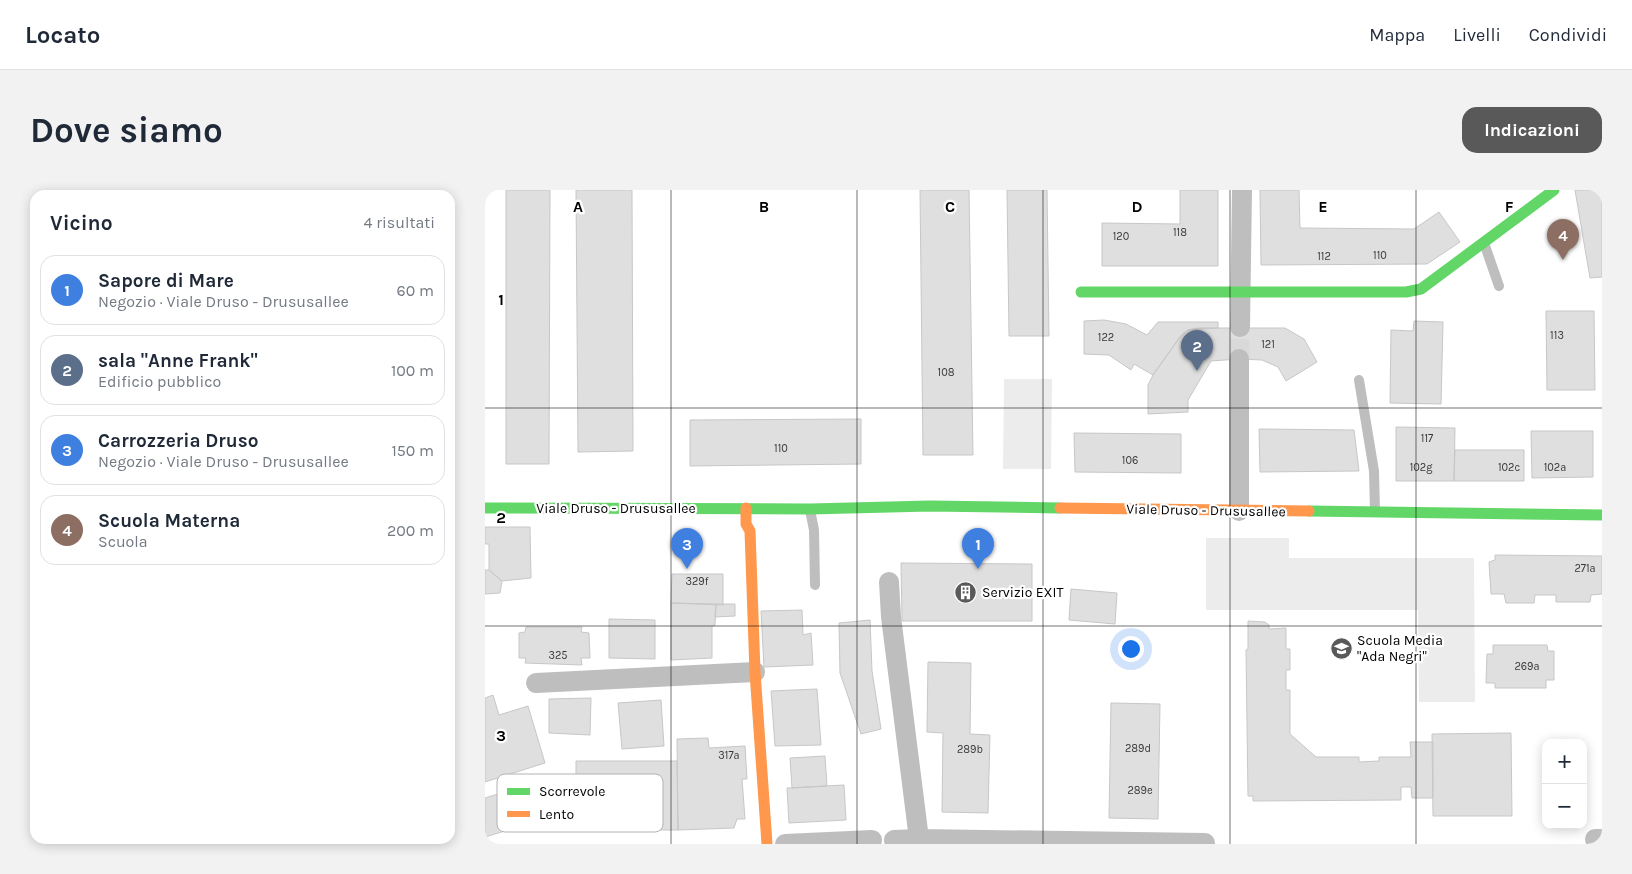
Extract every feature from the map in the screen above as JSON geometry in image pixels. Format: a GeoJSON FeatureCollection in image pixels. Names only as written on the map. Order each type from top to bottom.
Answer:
{"type":"FeatureCollection","features":[{"type":"Feature","properties":{"kind":"main road"},"geometry":{"type":"LineString","coordinates":[[1081,292],[1406,292],[1421,289],[1554,190]]}},
{"type":"Feature","properties":{"kind":"main road","name":"Viale Druso - Drususallee"},"geometry":{"type":"LineString","coordinates":[[485,508],[810,509],[930,506],[1602,515]]}},
{"type":"Feature","properties":{"kind":"main road"},"geometry":{"type":"LineString","coordinates":[[746,508],[746,524],[750,531],[755,672],[767,844]]}},
{"type":"Feature","properties":{"kind":"street"},"geometry":{"type":"LineString","coordinates":[[1240,327],[1242,190]]}},
{"type":"Feature","properties":{"kind":"street"},"geometry":{"type":"LineString","coordinates":[[1239,359],[1239,511]]}},
{"type":"Feature","properties":{"kind":"street"},"geometry":{"type":"LineString","coordinates":[[889,582],[891,617],[919,839]]}},
{"type":"Feature","properties":{"kind":"street"},"geometry":{"type":"LineString","coordinates":[[537,683],[755,672]]}},
{"type":"Feature","properties":{"kind":"street"},"geometry":{"type":"LineString","coordinates":[[895,844],[894,840],[919,839],[1205,843]]}},
{"type":"Feature","properties":{"kind":"street"},"geometry":{"type":"LineString","coordinates":[[785,844],[872,840]]}},
{"type":"Feature","properties":{"kind":"lane"},"geometry":{"type":"LineString","coordinates":[[1484,242],[1499,286]]}},
{"type":"Feature","properties":{"kind":"lane"},"geometry":{"type":"LineString","coordinates":[[1359,380],[1374,470],[1375,512]]}},
{"type":"Feature","properties":{"kind":"lane"},"geometry":{"type":"LineString","coordinates":[[810,509],[814,530],[815,586]]}},
{"type":"Feature","properties":{"kind":"shaded area"},"geometry":{"type":"Polygon","coordinates":[[[1004,379],[1052,379],[1051,469],[1003,469],[1004,379]]]}},
{"type":"Feature","properties":{"kind":"shaded area"},"geometry":{"type":"Polygon","coordinates":[[[1206,538],[1289,538],[1289,558],[1474,558],[1475,702],[1419,702],[1418,610],[1206,610],[1206,538]]]}},
{"type":"Feature","properties":{"kind":"building"},"geometry":{"type":"Polygon","coordinates":[[[506,190],[550,190],[549,464],[506,464],[506,190]]]}},
{"type":"Feature","properties":{"kind":"building"},"geometry":{"type":"Polygon","coordinates":[[[576,190],[632,190],[633,451],[578,452],[576,190]]]}},
{"type":"Feature","properties":{"kind":"building"},"geometry":{"type":"Polygon","coordinates":[[[920,190],[969,190],[973,455],[923,455],[920,190]]]}},
{"type":"Feature","properties":{"kind":"building"},"geometry":{"type":"Polygon","coordinates":[[[1007,190],[1047,190],[1049,336],[1009,336],[1007,190]]]}},
{"type":"Feature","properties":{"kind":"building"},"geometry":{"type":"Polygon","coordinates":[[[1180,190],[1218,190],[1218,266],[1102,266],[1102,223],[1180,224],[1180,190]]]}},
{"type":"Feature","properties":{"kind":"building"},"geometry":{"type":"Polygon","coordinates":[[[1260,190],[1299,190],[1300,228],[1414,229],[1439,212],[1460,242],[1427,264],[1261,265],[1260,190]]]}},
{"type":"Feature","properties":{"kind":"building"},"geometry":{"type":"Polygon","coordinates":[[[1575,190],[1602,190],[1602,277],[1590,278],[1575,190]]]}},
{"type":"Feature","properties":{"kind":"building"},"geometry":{"type":"Polygon","coordinates":[[[1546,311],[1594,311],[1595,390],[1547,390],[1546,311]]]}},
{"type":"Feature","properties":{"kind":"building"},"geometry":{"type":"Polygon","coordinates":[[[1104,320],[1126,324],[1147,335],[1158,322],[1218,322],[1218,328],[1188,330],[1180,337],[1153,375],[1134,364],[1131,370],[1109,355],[1084,354],[1084,321],[1104,320]]]}},
{"type":"Feature","properties":{"kind":"building"},"geometry":{"type":"Polygon","coordinates":[[[1414,321],[1443,322],[1441,404],[1390,403],[1391,330],[1413,331],[1414,321]]]}},
{"type":"Feature","properties":{"kind":"building"},"geometry":{"type":"Polygon","coordinates":[[[1200,328],[1285,328],[1304,339],[1317,362],[1286,381],[1278,367],[1262,360],[1211,361],[1188,400],[1188,412],[1148,414],[1148,385],[1153,375],[1180,337],[1188,330],[1200,328]]]}},
{"type":"Feature","properties":{"kind":"building"},"geometry":{"type":"Polygon","coordinates":[[[861,419],[861,464],[690,466],[690,420],[861,419]]]}},
{"type":"Feature","properties":{"kind":"building"},"geometry":{"type":"Polygon","coordinates":[[[1396,427],[1455,428],[1454,481],[1396,481],[1396,427]]]}},
{"type":"Feature","properties":{"kind":"building"},"geometry":{"type":"Polygon","coordinates":[[[1259,429],[1354,430],[1359,471],[1260,472],[1259,429]]]}},
{"type":"Feature","properties":{"kind":"building"},"geometry":{"type":"Polygon","coordinates":[[[1531,431],[1593,431],[1593,477],[1532,478],[1531,431]]]}},
{"type":"Feature","properties":{"kind":"building"},"geometry":{"type":"Polygon","coordinates":[[[1074,433],[1181,434],[1181,473],[1075,472],[1074,433]]]}},
{"type":"Feature","properties":{"kind":"building"},"geometry":{"type":"Polygon","coordinates":[[[1455,450],[1524,450],[1524,481],[1454,481],[1455,450]]]}},
{"type":"Feature","properties":{"kind":"building"},"geometry":{"type":"Polygon","coordinates":[[[485,527],[530,527],[531,578],[502,581],[489,570],[489,544],[485,544],[485,527]]]}},
{"type":"Feature","properties":{"kind":"building"},"geometry":{"type":"Polygon","coordinates":[[[1495,555],[1602,556],[1602,594],[1591,595],[1590,602],[1556,602],[1556,595],[1535,595],[1534,603],[1506,603],[1504,594],[1491,594],[1489,562],[1495,560],[1495,555]]]}},
{"type":"Feature","properties":{"kind":"building","name":"Servizio EXIT"},"geometry":{"type":"Polygon","coordinates":[[[901,563],[1032,564],[1032,621],[902,621],[901,563]]]}},
{"type":"Feature","properties":{"kind":"building"},"geometry":{"type":"Polygon","coordinates":[[[485,570],[489,570],[502,581],[500,593],[485,594],[485,570]]]}},
{"type":"Feature","properties":{"kind":"building"},"geometry":{"type":"Polygon","coordinates":[[[672,574],[723,574],[723,605],[671,603],[672,574]]]}},
{"type":"Feature","properties":{"kind":"building"},"geometry":{"type":"Polygon","coordinates":[[[1071,589],[1117,593],[1115,624],[1069,620],[1071,589]]]}},
{"type":"Feature","properties":{"kind":"building"},"geometry":{"type":"Polygon","coordinates":[[[671,603],[716,604],[715,625],[712,626],[712,658],[671,660],[671,603]]]}},
{"type":"Feature","properties":{"kind":"building"},"geometry":{"type":"Polygon","coordinates":[[[716,604],[735,604],[735,616],[715,617],[716,604]]]}},
{"type":"Feature","properties":{"kind":"building"},"geometry":{"type":"Polygon","coordinates":[[[802,610],[803,635],[811,633],[813,665],[764,667],[761,611],[802,610]]]}},
{"type":"Feature","properties":{"kind":"building"},"geometry":{"type":"Polygon","coordinates":[[[609,619],[655,620],[655,659],[609,658],[609,619]]]}},
{"type":"Feature","properties":{"kind":"building"},"geometry":{"type":"Polygon","coordinates":[[[870,620],[872,671],[881,729],[861,734],[840,673],[839,623],[870,620]]]}},
{"type":"Feature","properties":{"kind":"building"},"geometry":{"type":"Polygon","coordinates":[[[1248,621],[1265,622],[1269,625],[1269,629],[1286,628],[1286,649],[1290,649],[1290,670],[1286,670],[1286,690],[1290,690],[1290,734],[1316,757],[1359,757],[1359,762],[1379,761],[1379,757],[1411,757],[1410,742],[1433,742],[1433,798],[1412,798],[1411,787],[1401,787],[1401,800],[1253,801],[1253,796],[1248,796],[1246,650],[1248,649],[1248,621]]]}},
{"type":"Feature","properties":{"kind":"building"},"geometry":{"type":"Polygon","coordinates":[[[526,627],[582,627],[581,632],[589,633],[590,658],[581,658],[582,665],[525,663],[526,658],[519,658],[519,633],[525,632],[526,627]]]}},
{"type":"Feature","properties":{"kind":"building"},"geometry":{"type":"Polygon","coordinates":[[[1493,645],[1547,645],[1548,651],[1554,651],[1554,680],[1546,680],[1546,688],[1495,688],[1495,683],[1486,683],[1487,654],[1493,654],[1493,645]]]}},
{"type":"Feature","properties":{"kind":"building"},"geometry":{"type":"Polygon","coordinates":[[[928,662],[971,663],[970,734],[990,735],[988,813],[942,812],[943,733],[927,732],[928,662]]]}},
{"type":"Feature","properties":{"kind":"building"},"geometry":{"type":"Polygon","coordinates":[[[817,689],[821,745],[775,746],[771,691],[817,689]]]}},
{"type":"Feature","properties":{"kind":"building"},"geometry":{"type":"Polygon","coordinates":[[[493,695],[499,715],[528,706],[545,763],[510,774],[497,774],[497,778],[485,782],[485,698],[493,695]]]}},
{"type":"Feature","properties":{"kind":"building"},"geometry":{"type":"Polygon","coordinates":[[[591,698],[590,735],[549,733],[549,699],[591,698]]]}},
{"type":"Feature","properties":{"kind":"building"},"geometry":{"type":"Polygon","coordinates":[[[661,700],[664,746],[622,749],[618,703],[661,700]]]}},
{"type":"Feature","properties":{"kind":"building"},"geometry":{"type":"Polygon","coordinates":[[[1111,703],[1160,704],[1158,819],[1109,818],[1111,703]]]}},
{"type":"Feature","properties":{"kind":"building"},"geometry":{"type":"Polygon","coordinates":[[[1511,733],[1512,816],[1433,816],[1432,734],[1511,733]]]}},
{"type":"Feature","properties":{"kind":"building"},"geometry":{"type":"Polygon","coordinates":[[[708,738],[709,748],[745,746],[747,779],[742,779],[745,819],[737,819],[734,828],[678,830],[677,739],[708,738]]]}},
{"type":"Feature","properties":{"kind":"building"},"geometry":{"type":"Polygon","coordinates":[[[825,756],[827,786],[792,788],[790,758],[825,756]]]}},
{"type":"Feature","properties":{"kind":"building"},"geometry":{"type":"Polygon","coordinates":[[[576,761],[677,761],[678,830],[663,830],[663,774],[576,774],[576,761]]]}},
{"type":"Feature","properties":{"kind":"building"},"geometry":{"type":"Polygon","coordinates":[[[844,785],[846,820],[789,823],[787,788],[844,785]]]}},
{"type":"Feature","properties":{"kind":"building"},"geometry":{"type":"Polygon","coordinates":[[[497,794],[497,832],[502,832],[485,837],[485,798],[497,794]]]}},
{"type":"Feature","properties":{"kind":"tunnel"},"geometry":{"type":"LineString","coordinates":[[1239,359],[1240,327]]}},
{"type":"Feature","properties":{"kind":"traffic: fast"},"geometry":{"type":"LineString","coordinates":[[1081,292],[1406,292],[1421,289],[1554,190]]}},
{"type":"Feature","properties":{"kind":"traffic: fast"},"geometry":{"type":"LineString","coordinates":[[485,508],[810,509],[930,506],[1060,508]]}},
{"type":"Feature","properties":{"kind":"traffic: fast"},"geometry":{"type":"LineString","coordinates":[[1309,511],[1602,515]]}},
{"type":"Feature","properties":{"kind":"traffic: slow"},"geometry":{"type":"LineString","coordinates":[[746,508],[746,524],[750,531],[755,672],[767,844]]}},
{"type":"Feature","properties":{"kind":"traffic: slow"},"geometry":{"type":"LineString","coordinates":[[1060,508],[1309,511]]}},
{"type":"Feature","properties":{"kind":"place","name":"Scuola Materna"},"geometry":{"type":"Point","coordinates":[1563,260]}},
{"type":"Feature","properties":{"kind":"place","name":"sala \"Anne Frank\""},"geometry":{"type":"Point","coordinates":[1197,371]}},
{"type":"Feature","properties":{"kind":"place","name":"Carrozzeria Druso"},"geometry":{"type":"Point","coordinates":[687,569]}},
{"type":"Feature","properties":{"kind":"place","name":"Sapore di Mare"},"geometry":{"type":"Point","coordinates":[978,569]}},
{"type":"Feature","properties":{"kind":"place","name":"Servizio EXIT"},"geometry":{"type":"Point","coordinates":[966,592]}},
{"type":"Feature","properties":{"kind":"place","name":"Scuola Media \"Ada Negri\""},"geometry":{"type":"Point","coordinates":[1341,648]}}]}
